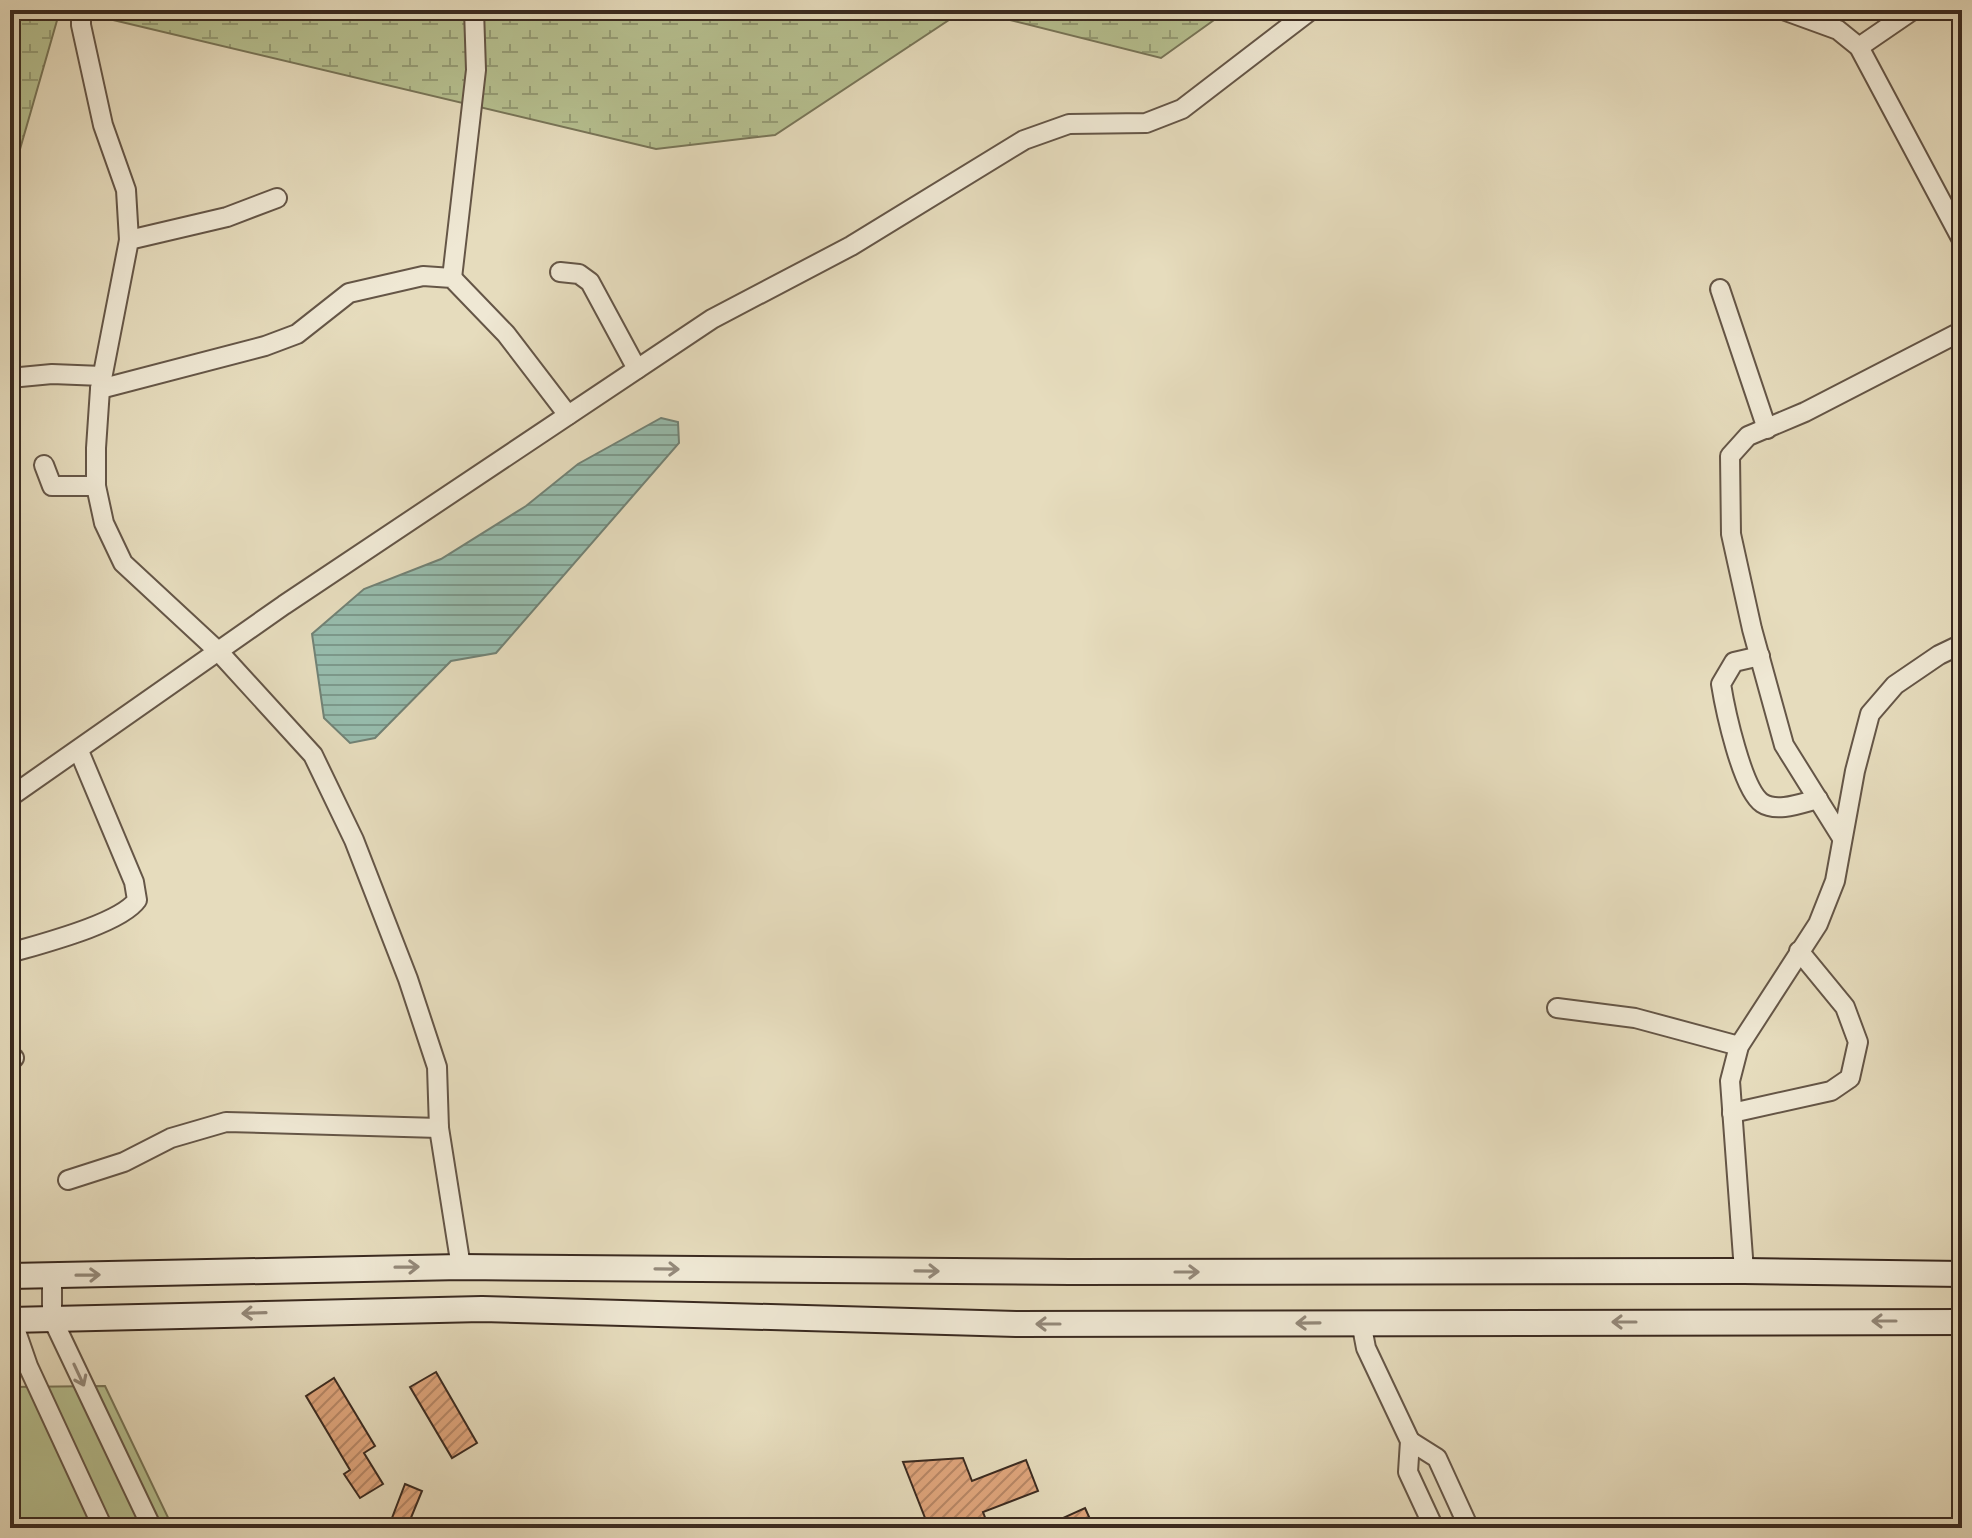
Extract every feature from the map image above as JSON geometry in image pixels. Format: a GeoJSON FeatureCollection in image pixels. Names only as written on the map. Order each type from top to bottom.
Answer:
{"type":"FeatureCollection","features":[{"type":"Feature","properties":{"kind":"main road"},"geometry":{"type":"LineString","coordinates":[[10,1276],[461,1267],[1962,1274]]}},
{"type":"Feature","properties":{"kind":"main road"},"geometry":{"type":"LineString","coordinates":[[10,1318],[482,1309],[1016,1324],[1962,1322]]}},
{"type":"Feature","properties":{"kind":"street"},"geometry":{"type":"LineString","coordinates":[[81,10],[81,25],[103,125],[126,190],[129,240],[101,382],[96,486],[104,523],[123,563],[219,652],[313,755],[354,840],[408,979],[437,1067],[439,1128],[461,1267]]}},
{"type":"Feature","properties":{"kind":"street"},"geometry":{"type":"LineString","coordinates":[[452,278],[476,70],[474,10]]}},
{"type":"Feature","properties":{"kind":"street"},"geometry":{"type":"LineString","coordinates":[[10,797],[712,319],[851,246],[1024,140],[1069,124],[1146,123],[1182,109],[1311,10]]}},
{"type":"Feature","properties":{"kind":"street"},"geometry":{"type":"LineString","coordinates":[[1783,10],[1838,30],[1859,47],[1961,233]]}},
{"type":"Feature","properties":{"kind":"street"},"geometry":{"type":"LineString","coordinates":[[1859,47],[1913,10]]}},
{"type":"Feature","properties":{"kind":"street"},"geometry":{"type":"LineString","coordinates":[[129,240],[227,217],[277,198]]}},
{"type":"Feature","properties":{"kind":"street"},"geometry":{"type":"LineString","coordinates":[[560,272],[579,274],[590,282],[637,369]]}},
{"type":"Feature","properties":{"kind":"street"},"geometry":{"type":"LineString","coordinates":[[10,378],[52,374],[101,382],[265,346],[297,334],[349,293],[423,276],[452,278],[506,334],[568,415]]}},
{"type":"Feature","properties":{"kind":"street"},"geometry":{"type":"LineString","coordinates":[[1720,289],[1767,429]]}},
{"type":"Feature","properties":{"kind":"street"},"geometry":{"type":"LineString","coordinates":[[1842,838],[1784,745],[1731,534],[1730,456],[1748,436],[1962,331]]}},
{"type":"Feature","properties":{"kind":"street"},"geometry":{"type":"LineString","coordinates":[[44,465],[52,486],[96,486]]}},
{"type":"Feature","properties":{"kind":"street"},"geometry":{"type":"LineString","coordinates":[[1744,1271],[1730,1081],[1739,1046],[1818,924],[1835,881],[1855,771],[1870,714],[1895,685],[1939,655],[1962,644]]}},
{"type":"Feature","properties":{"kind":"street"},"geometry":{"type":"LineString","coordinates":[[1760,656],[1734,662],[1721,684],[1749,787],[1763,804],[1779,808],[1818,799]]}},
{"type":"Feature","properties":{"kind":"street"},"geometry":{"type":"LineString","coordinates":[[10,953],[80,932],[126,910],[137,900],[134,882],[79,751]]}},
{"type":"Feature","properties":{"kind":"street"},"geometry":{"type":"LineString","coordinates":[[1732,1113],[1831,1091],[1850,1078],[1858,1042],[1845,1007],[1799,951]]}},
{"type":"Feature","properties":{"kind":"street"},"geometry":{"type":"LineString","coordinates":[[1557,1008],[1635,1018],[1739,1046]]}},
{"type":"Feature","properties":{"kind":"street"},"geometry":{"type":"LineString","coordinates":[[68,1180],[124,1162],[171,1138],[226,1122],[439,1128]]}},
{"type":"Feature","properties":{"kind":"street"},"geometry":{"type":"LineString","coordinates":[[52,1276],[52,1318],[152,1528]]}},
{"type":"Feature","properties":{"kind":"street"},"geometry":{"type":"LineString","coordinates":[[10,1318],[28,1366],[103,1528]]}},
{"type":"Feature","properties":{"kind":"street"},"geometry":{"type":"LineString","coordinates":[[1361,1322],[1366,1348],[1410,1441],[1408,1472],[1434,1528]]}},
{"type":"Feature","properties":{"kind":"street"},"geometry":{"type":"LineString","coordinates":[[1410,1441],[1437,1458],[1469,1528]]}},
{"type":"Feature","properties":{"kind":"green space"},"geometry":{"type":"Polygon","coordinates":[[[10,10],[60,10],[10,184],[10,10]]]}},
{"type":"Feature","properties":{"kind":"green space"},"geometry":{"type":"Polygon","coordinates":[[[71,10],[964,10],[775,135],[656,149],[71,10]]]}},
{"type":"Feature","properties":{"kind":"green space"},"geometry":{"type":"Polygon","coordinates":[[[970,10],[1228,10],[1161,58],[970,10]]]}},
{"type":"Feature","properties":{"kind":"green space"},"geometry":{"type":"Polygon","coordinates":[[[105,1386],[173,1528],[10,1528],[10,1387],[105,1386]]]}},
{"type":"Feature","properties":{"kind":"shaded area"},"geometry":{"type":"Polygon","coordinates":[[[661,418],[678,422],[679,443],[496,653],[451,661],[375,738],[350,743],[324,718],[312,634],[364,589],[441,559],[526,506],[578,464],[661,418]]]}},
{"type":"Feature","properties":{"kind":"building"},"geometry":{"type":"Polygon","coordinates":[[[436,1372],[477,1443],[452,1458],[410,1387],[436,1372]]]}},
{"type":"Feature","properties":{"kind":"building"},"geometry":{"type":"Polygon","coordinates":[[[334,1378],[375,1446],[364,1453],[383,1484],[360,1498],[344,1474],[350,1470],[306,1396],[334,1378]]]}},
{"type":"Feature","properties":{"kind":"building"},"geometry":{"type":"Polygon","coordinates":[[[963,1458],[972,1481],[1026,1460],[1038,1491],[983,1512],[989,1528],[929,1528],[903,1462],[963,1458]]]}},
{"type":"Feature","properties":{"kind":"building"},"geometry":{"type":"Polygon","coordinates":[[[405,1484],[422,1491],[408,1525],[392,1518],[405,1484]]]}},
{"type":"Feature","properties":{"kind":"building"},"geometry":{"type":"Polygon","coordinates":[[[1085,1508],[1094,1528],[1041,1528],[1085,1508]]]}}]}
